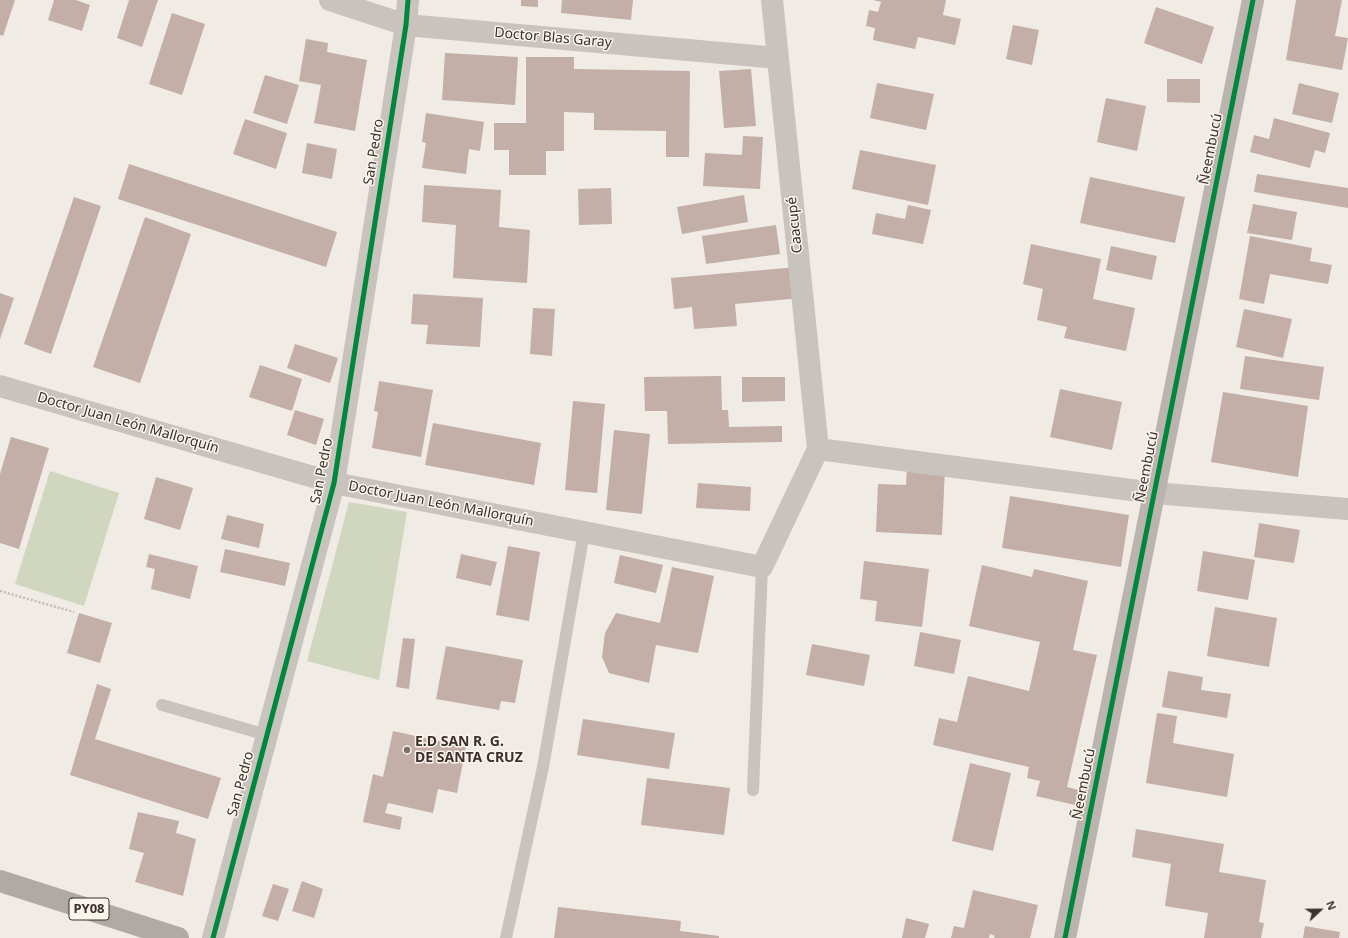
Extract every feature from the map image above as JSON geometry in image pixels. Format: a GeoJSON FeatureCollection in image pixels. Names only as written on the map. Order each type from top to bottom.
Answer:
{"type":"FeatureCollection","features":[{"type":"Feature","properties":{"kind":"highway","name":"PY08"},"geometry":{"type":"LineString","coordinates":[[0,881],[178,938]]}},
{"type":"Feature","properties":{"kind":"street","name":"Doctor Blas Garay"},"geometry":{"type":"LineString","coordinates":[[330,0],[406,25],[778,58]]}},
{"type":"Feature","properties":{"kind":"street","name":"San Pedro"},"geometry":{"type":"LineString","coordinates":[[212,938],[334,483],[406,25],[408,0]]}},
{"type":"Feature","properties":{"kind":"street","name":"Caacupé"},"geometry":{"type":"LineString","coordinates":[[772,0],[818,449]]}},
{"type":"Feature","properties":{"kind":"street","name":"Ñeembucú"},"geometry":{"type":"LineString","coordinates":[[1065,938],[1253,0]]}},
{"type":"Feature","properties":{"kind":"street","name":"Doctor Juan León Mallorquín"},"geometry":{"type":"LineString","coordinates":[[0,386],[334,483],[762,567]]}},
{"type":"Feature","properties":{"kind":"street"},"geometry":{"type":"LineString","coordinates":[[762,567],[818,449],[1154,493],[1348,509]]}},
{"type":"Feature","properties":{"kind":"lane"},"geometry":{"type":"LineString","coordinates":[[506,938],[543,767],[584,532]]}},
{"type":"Feature","properties":{"kind":"lane"},"geometry":{"type":"LineString","coordinates":[[753,790],[762,567]]}},
{"type":"Feature","properties":{"kind":"lane"},"geometry":{"type":"LineString","coordinates":[[162,705],[267,735]]}},
{"type":"Feature","properties":{"kind":"path"},"geometry":{"type":"LineString","coordinates":[[0,591],[74,612]]}},
{"type":"Feature","properties":{"kind":"green space"},"geometry":{"type":"Polygon","coordinates":[[[50,471],[119,493],[84,606],[15,584],[50,471]]]}},
{"type":"Feature","properties":{"kind":"green space"},"geometry":{"type":"Polygon","coordinates":[[[349,502],[407,512],[379,680],[307,661],[349,502]]]}},
{"type":"Feature","properties":{"kind":"building"},"geometry":{"type":"Polygon","coordinates":[[[0,0],[15,0],[3,36],[0,35],[0,0]]]}},
{"type":"Feature","properties":{"kind":"building"},"geometry":{"type":"Polygon","coordinates":[[[54,0],[76,0],[90,5],[82,31],[48,20],[54,0]]]}},
{"type":"Feature","properties":{"kind":"building"},"geometry":{"type":"Polygon","coordinates":[[[129,0],[158,0],[142,47],[117,38],[129,0]]]}},
{"type":"Feature","properties":{"kind":"building"},"geometry":{"type":"Polygon","coordinates":[[[521,0],[538,0],[538,7],[521,6],[521,0]]]}},
{"type":"Feature","properties":{"kind":"building"},"geometry":{"type":"Polygon","coordinates":[[[562,0],[633,0],[631,20],[561,13],[562,0]]]}},
{"type":"Feature","properties":{"kind":"building"},"geometry":{"type":"Polygon","coordinates":[[[873,0],[946,0],[943,15],[961,19],[955,45],[918,37],[915,49],[873,40],[875,28],[866,26],[869,10],[878,12],[881,2],[873,0]]]}},
{"type":"Feature","properties":{"kind":"building"},"geometry":{"type":"Polygon","coordinates":[[[1296,0],[1342,0],[1335,36],[1348,38],[1342,70],[1286,60],[1296,0]]]}},
{"type":"Feature","properties":{"kind":"building"},"geometry":{"type":"Polygon","coordinates":[[[1156,7],[1214,27],[1202,64],[1144,43],[1156,7]]]}},
{"type":"Feature","properties":{"kind":"building"},"geometry":{"type":"Polygon","coordinates":[[[172,13],[205,24],[182,95],[149,84],[172,13]]]}},
{"type":"Feature","properties":{"kind":"building"},"geometry":{"type":"Polygon","coordinates":[[[1013,25],[1039,30],[1032,65],[1006,59],[1013,25]]]}},
{"type":"Feature","properties":{"kind":"building"},"geometry":{"type":"Polygon","coordinates":[[[306,39],[328,43],[327,52],[367,60],[355,131],[314,123],[321,85],[299,81],[306,39]]]}},
{"type":"Feature","properties":{"kind":"building"},"geometry":{"type":"Polygon","coordinates":[[[445,53],[518,57],[515,105],[442,100],[445,53]]]}},
{"type":"Feature","properties":{"kind":"building"},"geometry":{"type":"Polygon","coordinates":[[[526,57],[574,57],[574,69],[690,71],[689,157],[666,157],[666,131],[594,130],[594,113],[564,112],[564,151],[546,151],[546,175],[509,175],[509,150],[494,150],[494,123],[526,123],[526,57]]]}},
{"type":"Feature","properties":{"kind":"building"},"geometry":{"type":"Polygon","coordinates":[[[751,69],[756,126],[724,128],[719,71],[751,69]]]}},
{"type":"Feature","properties":{"kind":"building"},"geometry":{"type":"Polygon","coordinates":[[[265,75],[299,85],[287,124],[253,113],[265,75]]]}},
{"type":"Feature","properties":{"kind":"building"},"geometry":{"type":"Polygon","coordinates":[[[1167,79],[1200,79],[1200,103],[1167,102],[1167,79]]]}},
{"type":"Feature","properties":{"kind":"building"},"geometry":{"type":"Polygon","coordinates":[[[877,83],[934,94],[926,130],[870,118],[877,83]]]}},
{"type":"Feature","properties":{"kind":"building"},"geometry":{"type":"Polygon","coordinates":[[[1299,83],[1339,93],[1332,123],[1292,114],[1299,83]]]}},
{"type":"Feature","properties":{"kind":"building"},"geometry":{"type":"Polygon","coordinates":[[[1106,98],[1146,106],[1137,151],[1097,142],[1106,98]]]}},
{"type":"Feature","properties":{"kind":"building"},"geometry":{"type":"Polygon","coordinates":[[[426,113],[484,122],[480,151],[469,149],[466,174],[422,168],[426,143],[422,142],[426,113]]]}},
{"type":"Feature","properties":{"kind":"building"},"geometry":{"type":"Polygon","coordinates":[[[1274,118],[1330,133],[1325,153],[1315,150],[1310,168],[1250,152],[1254,135],[1269,139],[1274,118]]]}},
{"type":"Feature","properties":{"kind":"building"},"geometry":{"type":"Polygon","coordinates":[[[245,119],[287,133],[276,169],[233,154],[245,119]]]}},
{"type":"Feature","properties":{"kind":"building"},"geometry":{"type":"Polygon","coordinates":[[[743,136],[763,137],[760,189],[703,186],[705,153],[742,155],[743,136]]]}},
{"type":"Feature","properties":{"kind":"building"},"geometry":{"type":"Polygon","coordinates":[[[307,143],[337,149],[332,179],[302,173],[307,143]]]}},
{"type":"Feature","properties":{"kind":"building"},"geometry":{"type":"Polygon","coordinates":[[[860,150],[936,165],[928,205],[852,189],[860,150]]]}},
{"type":"Feature","properties":{"kind":"building"},"geometry":{"type":"Polygon","coordinates":[[[129,164],[337,232],[326,267],[118,199],[129,164]]]}},
{"type":"Feature","properties":{"kind":"building"},"geometry":{"type":"Polygon","coordinates":[[[1257,174],[1348,188],[1348,208],[1254,192],[1257,174]]]}},
{"type":"Feature","properties":{"kind":"building"},"geometry":{"type":"Polygon","coordinates":[[[1090,177],[1185,197],[1175,243],[1080,223],[1090,177]]]}},
{"type":"Feature","properties":{"kind":"building"},"geometry":{"type":"Polygon","coordinates":[[[424,185],[501,190],[499,227],[530,230],[527,283],[453,278],[456,225],[422,222],[424,185]]]}},
{"type":"Feature","properties":{"kind":"building"},"geometry":{"type":"Polygon","coordinates":[[[611,188],[612,224],[579,225],[578,189],[611,188]]]}},
{"type":"Feature","properties":{"kind":"building"},"geometry":{"type":"Polygon","coordinates":[[[744,195],[748,222],[682,234],[677,207],[744,195]]]}},
{"type":"Feature","properties":{"kind":"building"},"geometry":{"type":"Polygon","coordinates":[[[74,197],[101,206],[51,354],[24,344],[74,197]]]}},
{"type":"Feature","properties":{"kind":"building"},"geometry":{"type":"Polygon","coordinates":[[[1253,204],[1297,212],[1292,240],[1247,233],[1253,204]]]}},
{"type":"Feature","properties":{"kind":"building"},"geometry":{"type":"Polygon","coordinates":[[[908,205],[931,210],[923,244],[872,234],[876,213],[905,219],[908,205]]]}},
{"type":"Feature","properties":{"kind":"building"},"geometry":{"type":"Polygon","coordinates":[[[145,217],[191,234],[140,383],[93,367],[145,217]]]}},
{"type":"Feature","properties":{"kind":"building"},"geometry":{"type":"Polygon","coordinates":[[[776,225],[780,254],[706,264],[702,236],[776,225]]]}},
{"type":"Feature","properties":{"kind":"building"},"geometry":{"type":"Polygon","coordinates":[[[1250,236],[1312,248],[1310,261],[1332,265],[1328,284],[1270,274],[1264,304],[1239,299],[1250,236]]]}},
{"type":"Feature","properties":{"kind":"building"},"geometry":{"type":"Polygon","coordinates":[[[1031,244],[1101,259],[1093,299],[1135,308],[1126,351],[1064,338],[1067,327],[1037,320],[1043,289],[1023,284],[1031,244]]]}},
{"type":"Feature","properties":{"kind":"building"},"geometry":{"type":"Polygon","coordinates":[[[1111,246],[1157,256],[1152,280],[1106,270],[1111,246]]]}},
{"type":"Feature","properties":{"kind":"building"},"geometry":{"type":"Polygon","coordinates":[[[798,267],[801,298],[735,304],[737,326],[694,329],[692,307],[674,309],[671,278],[798,267]]]}},
{"type":"Feature","properties":{"kind":"building"},"geometry":{"type":"Polygon","coordinates":[[[0,293],[14,298],[0,339],[0,293]]]}},
{"type":"Feature","properties":{"kind":"building"},"geometry":{"type":"Polygon","coordinates":[[[413,294],[483,298],[480,347],[426,344],[428,325],[411,324],[413,294]]]}},
{"type":"Feature","properties":{"kind":"building"},"geometry":{"type":"Polygon","coordinates":[[[533,308],[555,309],[552,356],[530,354],[533,308]]]}},
{"type":"Feature","properties":{"kind":"building"},"geometry":{"type":"Polygon","coordinates":[[[1244,309],[1292,319],[1283,358],[1236,347],[1244,309]]]}},
{"type":"Feature","properties":{"kind":"building"},"geometry":{"type":"Polygon","coordinates":[[[295,344],[338,358],[330,383],[287,368],[295,344]]]}},
{"type":"Feature","properties":{"kind":"building"},"geometry":{"type":"Polygon","coordinates":[[[1245,356],[1324,367],[1319,400],[1240,389],[1245,356]]]}},
{"type":"Feature","properties":{"kind":"building"},"geometry":{"type":"Polygon","coordinates":[[[260,365],[302,379],[292,411],[249,397],[260,365]]]}},
{"type":"Feature","properties":{"kind":"building"},"geometry":{"type":"Polygon","coordinates":[[[721,376],[722,410],[728,410],[729,427],[782,426],[782,442],[668,444],[667,411],[645,411],[644,377],[721,376]]]}},
{"type":"Feature","properties":{"kind":"building"},"geometry":{"type":"Polygon","coordinates":[[[742,377],[785,377],[785,401],[742,402],[742,377]]]}},
{"type":"Feature","properties":{"kind":"building"},"geometry":{"type":"Polygon","coordinates":[[[379,381],[433,390],[421,457],[372,448],[378,412],[374,411],[379,381]]]}},
{"type":"Feature","properties":{"kind":"building"},"geometry":{"type":"Polygon","coordinates":[[[1060,389],[1122,402],[1112,450],[1050,437],[1060,389]]]}},
{"type":"Feature","properties":{"kind":"building"},"geometry":{"type":"Polygon","coordinates":[[[1223,392],[1308,406],[1298,477],[1211,462],[1223,392]]]}},
{"type":"Feature","properties":{"kind":"building"},"geometry":{"type":"Polygon","coordinates":[[[573,401],[605,404],[597,493],[565,490],[573,401]]]}},
{"type":"Feature","properties":{"kind":"building"},"geometry":{"type":"Polygon","coordinates":[[[295,410],[324,419],[316,445],[287,435],[295,410]]]}},
{"type":"Feature","properties":{"kind":"building"},"geometry":{"type":"Polygon","coordinates":[[[433,423],[541,443],[534,485],[425,465],[433,423]]]}},
{"type":"Feature","properties":{"kind":"building"},"geometry":{"type":"Polygon","coordinates":[[[614,430],[650,434],[642,514],[606,510],[614,430]]]}},
{"type":"Feature","properties":{"kind":"building"},"geometry":{"type":"Polygon","coordinates":[[[11,437],[49,448],[19,549],[0,543],[0,474],[11,437]]]}},
{"type":"Feature","properties":{"kind":"building"},"geometry":{"type":"Polygon","coordinates":[[[907,466],[945,468],[942,535],[876,532],[878,484],[906,485],[907,466]]]}},
{"type":"Feature","properties":{"kind":"building"},"geometry":{"type":"Polygon","coordinates":[[[156,477],[193,488],[180,530],[144,519],[156,477]]]}},
{"type":"Feature","properties":{"kind":"building"},"geometry":{"type":"Polygon","coordinates":[[[698,483],[751,487],[750,511],[696,508],[698,483]]]}},
{"type":"Feature","properties":{"kind":"building"},"geometry":{"type":"Polygon","coordinates":[[[1010,496],[1129,515],[1121,567],[1002,548],[1010,496]]]}},
{"type":"Feature","properties":{"kind":"building"},"geometry":{"type":"Polygon","coordinates":[[[227,515],[264,524],[259,548],[221,539],[227,515]]]}},
{"type":"Feature","properties":{"kind":"building"},"geometry":{"type":"Polygon","coordinates":[[[1259,523],[1300,530],[1294,563],[1254,557],[1259,523]]]}},
{"type":"Feature","properties":{"kind":"building"},"geometry":{"type":"Polygon","coordinates":[[[508,546],[540,552],[529,621],[496,615],[508,546]]]}},
{"type":"Feature","properties":{"kind":"building"},"geometry":{"type":"Polygon","coordinates":[[[225,549],[290,563],[285,586],[220,572],[225,549]]]}},
{"type":"Feature","properties":{"kind":"building"},"geometry":{"type":"Polygon","coordinates":[[[1203,551],[1255,560],[1248,600],[1197,591],[1203,551]]]}},
{"type":"Feature","properties":{"kind":"building"},"geometry":{"type":"Polygon","coordinates":[[[149,554],[198,566],[190,599],[151,589],[155,569],[146,567],[149,554]]]}},
{"type":"Feature","properties":{"kind":"building"},"geometry":{"type":"Polygon","coordinates":[[[461,554],[497,562],[491,586],[456,578],[461,554]]]}},
{"type":"Feature","properties":{"kind":"building"},"geometry":{"type":"Polygon","coordinates":[[[620,555],[663,565],[656,593],[614,583],[620,555]]]}},
{"type":"Feature","properties":{"kind":"building"},"geometry":{"type":"Polygon","coordinates":[[[864,561],[929,569],[922,627],[875,621],[877,601],[860,599],[864,561]]]}},
{"type":"Feature","properties":{"kind":"building"},"geometry":{"type":"Polygon","coordinates":[[[982,565],[1032,577],[1034,569],[1088,581],[1073,650],[1097,655],[1067,787],[1079,790],[1075,805],[1036,796],[1040,781],[1027,778],[1029,767],[933,745],[939,718],[957,722],[968,676],[1029,691],[1040,642],[969,626],[982,565]]]}},
{"type":"Feature","properties":{"kind":"building"},"geometry":{"type":"Polygon","coordinates":[[[672,567],[714,576],[698,653],[656,645],[649,683],[609,673],[602,657],[605,633],[616,613],[660,623],[672,567]]]}},
{"type":"Feature","properties":{"kind":"building"},"geometry":{"type":"Polygon","coordinates":[[[1215,607],[1277,618],[1269,667],[1207,656],[1215,607]]]}},
{"type":"Feature","properties":{"kind":"building"},"geometry":{"type":"Polygon","coordinates":[[[79,613],[112,623],[100,663],[67,653],[79,613]]]}},
{"type":"Feature","properties":{"kind":"building"},"geometry":{"type":"Polygon","coordinates":[[[920,632],[961,640],[954,674],[914,666],[920,632]]]}},
{"type":"Feature","properties":{"kind":"building"},"geometry":{"type":"Polygon","coordinates":[[[403,638],[415,639],[409,689],[396,687],[403,638]]]}},
{"type":"Feature","properties":{"kind":"building"},"geometry":{"type":"Polygon","coordinates":[[[812,644],[870,655],[864,686],[806,675],[812,644]]]}},
{"type":"Feature","properties":{"kind":"building"},"geometry":{"type":"Polygon","coordinates":[[[446,646],[523,660],[515,703],[501,701],[499,710],[436,699],[446,646]]]}},
{"type":"Feature","properties":{"kind":"building"},"geometry":{"type":"Polygon","coordinates":[[[1168,671],[1203,677],[1201,690],[1231,694],[1227,718],[1162,707],[1168,671]]]}},
{"type":"Feature","properties":{"kind":"building"},"geometry":{"type":"Polygon","coordinates":[[[97,684],[111,689],[95,739],[221,778],[208,819],[70,775],[97,684]]]}},
{"type":"Feature","properties":{"kind":"building"},"geometry":{"type":"Polygon","coordinates":[[[1157,713],[1177,716],[1173,743],[1234,754],[1227,797],[1146,783],[1157,713]]]}},
{"type":"Feature","properties":{"kind":"building"},"geometry":{"type":"Polygon","coordinates":[[[583,719],[675,733],[669,769],[577,755],[583,719]]]}},
{"type":"Feature","properties":{"kind":"building"},"geometry":{"type":"Polygon","coordinates":[[[393,731],[466,747],[457,793],[438,789],[433,813],[388,803],[385,813],[402,817],[400,830],[363,822],[373,774],[383,777],[393,731]]]}},
{"type":"Feature","properties":{"kind":"building"},"geometry":{"type":"Polygon","coordinates":[[[970,763],[1011,773],[993,851],[952,841],[970,763]]]}},
{"type":"Feature","properties":{"kind":"building"},"geometry":{"type":"Polygon","coordinates":[[[647,778],[730,788],[724,835],[641,825],[647,778]]]}},
{"type":"Feature","properties":{"kind":"building"},"geometry":{"type":"Polygon","coordinates":[[[138,812],[179,821],[176,833],[196,839],[183,896],[135,882],[144,853],[129,849],[138,812]]]}},
{"type":"Feature","properties":{"kind":"building"},"geometry":{"type":"Polygon","coordinates":[[[1136,829],[1224,844],[1219,872],[1266,880],[1259,922],[1264,923],[1261,938],[1204,938],[1208,913],[1165,906],[1171,864],[1132,857],[1136,829]]]}},
{"type":"Feature","properties":{"kind":"building"},"geometry":{"type":"Polygon","coordinates":[[[302,881],[323,889],[314,918],[292,911],[302,881]]]}},
{"type":"Feature","properties":{"kind":"building"},"geometry":{"type":"Polygon","coordinates":[[[273,884],[289,889],[278,921],[262,916],[273,884]]]}},
{"type":"Feature","properties":{"kind":"building"},"geometry":{"type":"Polygon","coordinates":[[[973,890],[1038,905],[1030,938],[994,938],[995,936],[990,934],[989,938],[951,938],[954,926],[964,928],[973,890]]]}},
{"type":"Feature","properties":{"kind":"building"},"geometry":{"type":"Polygon","coordinates":[[[558,907],[681,921],[680,931],[719,936],[719,938],[554,938],[558,907]]]}},
{"type":"Feature","properties":{"kind":"building"},"geometry":{"type":"Polygon","coordinates":[[[906,918],[929,924],[925,938],[902,938],[906,918]]]}},
{"type":"Feature","properties":{"kind":"building"},"geometry":{"type":"Polygon","coordinates":[[[1305,926],[1340,932],[1339,938],[1303,938],[1305,926]]]}},
{"type":"Feature","properties":{"kind":"cycle path"},"geometry":{"type":"LineString","coordinates":[[213,938],[334,483],[406,25],[408,0]]}},
{"type":"Feature","properties":{"kind":"cycle path"},"geometry":{"type":"LineString","coordinates":[[1065,938],[1253,0]]}},
{"type":"Feature","properties":{"kind":"place","name":"E.D SAN R. G. DE SANTA CRUZ"},"geometry":{"type":"Point","coordinates":[407,750]}}]}
